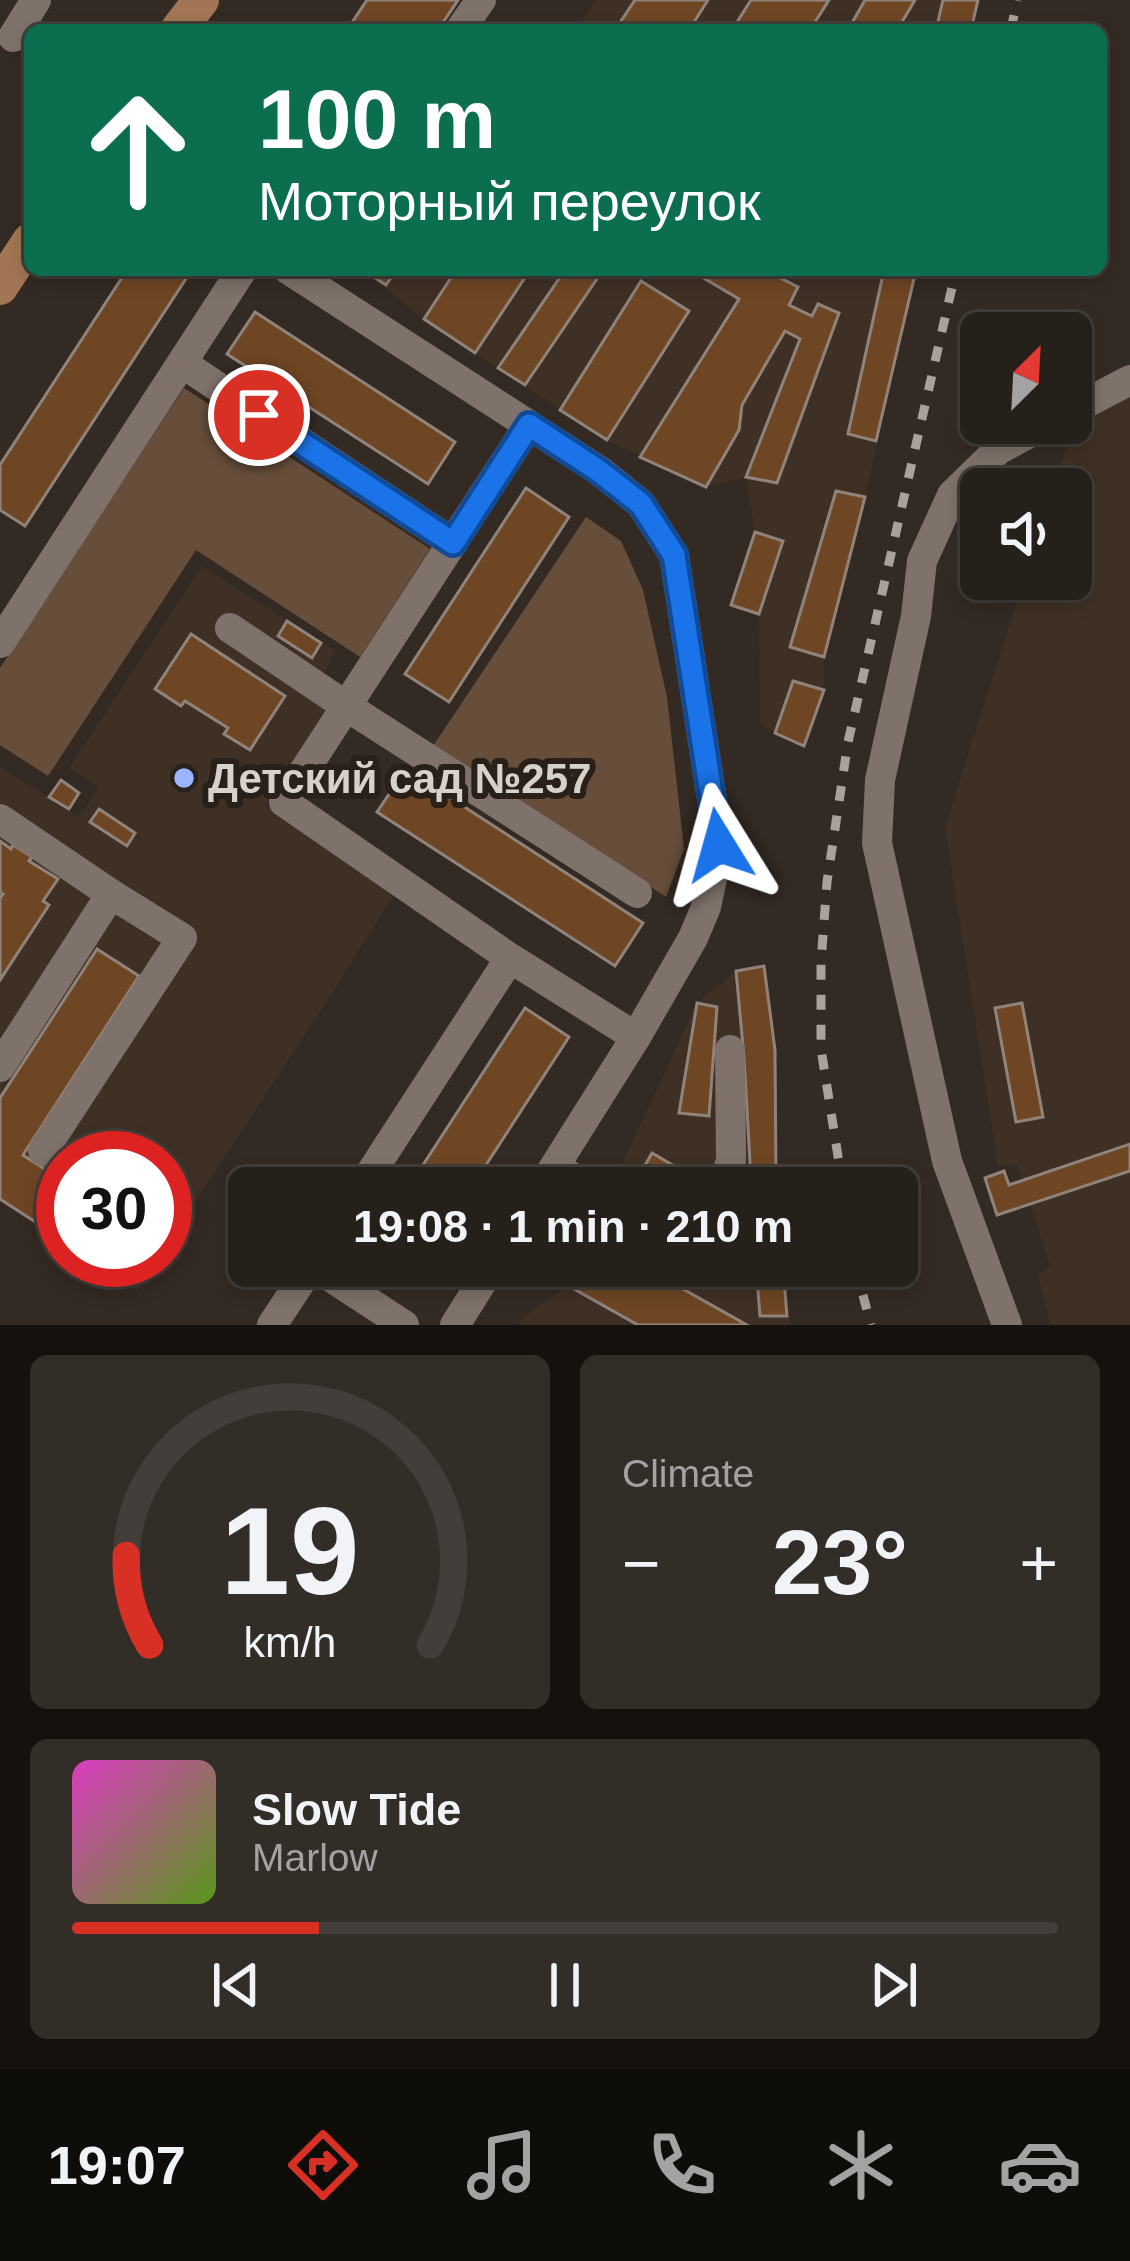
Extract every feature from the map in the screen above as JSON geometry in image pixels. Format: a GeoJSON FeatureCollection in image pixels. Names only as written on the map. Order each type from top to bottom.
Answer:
{"type":"FeatureCollection","features":[{"type":"Feature","properties":{"kind":"main road"},"geometry":{"type":"LineString","coordinates":[[183,24],[201,0]]}},
{"type":"Feature","properties":{"kind":"main road"},"geometry":{"type":"LineString","coordinates":[[0,287],[24,250]]}},
{"type":"Feature","properties":{"kind":"street"},"geometry":{"type":"LineString","coordinates":[[14,37],[36,0]]}},
{"type":"Feature","properties":{"kind":"street"},"geometry":{"type":"LineString","coordinates":[[0,643],[238,276]]}},
{"type":"Feature","properties":{"kind":"street"},"geometry":{"type":"LineString","coordinates":[[301,276],[599,471],[641,504],[674,555],[719,845],[713,879],[700,922],[636,1037],[555,1167]]}},
{"type":"Feature","properties":{"kind":"street"},"geometry":{"type":"LineString","coordinates":[[182,363],[453,543]]}},
{"type":"Feature","properties":{"kind":"street"},"geometry":{"type":"LineString","coordinates":[[1092,400],[1130,380]]}},
{"type":"Feature","properties":{"kind":"street"},"geometry":{"type":"LineString","coordinates":[[529,425],[284,802],[510,958],[636,1037]]}},
{"type":"Feature","properties":{"kind":"street"},"geometry":{"type":"LineString","coordinates":[[1007,1325],[947,1161],[877,843],[880,780],[916,616],[922,561],[952,495],[1009,444]]}},
{"type":"Feature","properties":{"kind":"street"},"geometry":{"type":"LineString","coordinates":[[230,628],[638,893]]}},
{"type":"Feature","properties":{"kind":"street"},"geometry":{"type":"LineString","coordinates":[[0,819],[182,938],[56,1131]]}},
{"type":"Feature","properties":{"kind":"street"},"geometry":{"type":"LineString","coordinates":[[0,1067],[111,894]]}},
{"type":"Feature","properties":{"kind":"street"},"geometry":{"type":"LineString","coordinates":[[375,1167],[510,958]]}},
{"type":"Feature","properties":{"kind":"street"},"geometry":{"type":"LineString","coordinates":[[729,1167],[730,1049]]}},
{"type":"Feature","properties":{"kind":"street"},"geometry":{"type":"LineString","coordinates":[[272,1325],[298,1287]]}},
{"type":"Feature","properties":{"kind":"street"},"geometry":{"type":"LineString","coordinates":[[345,1287],[404,1325]]}},
{"type":"Feature","properties":{"kind":"street"},"geometry":{"type":"LineString","coordinates":[[455,1325],[479,1287]]}},
{"type":"Feature","properties":{"kind":"shaded area"},"geometry":{"type":"Polygon","coordinates":[[[596,0],[978,0],[972,24],[579,24],[596,0]]]}},
{"type":"Feature","properties":{"kind":"shaded area"},"geometry":{"type":"Polygon","coordinates":[[[370,276],[915,276],[824,657],[824,690],[804,746],[760,722],[759,615],[731,605],[755,532],[746,477],[706,487],[607,440],[424,319],[370,276]]]}},
{"type":"Feature","properties":{"kind":"shaded area"},"geometry":{"type":"Polygon","coordinates":[[[184,388],[430,549],[360,657],[196,550],[48,776],[0,745],[0,668],[184,388]]]}},
{"type":"Feature","properties":{"kind":"shaded area"},"geometry":{"type":"Polygon","coordinates":[[[1130,394],[1130,1325],[1050,1325],[1038,1274],[1050,1267],[1025,1187],[1017,1165],[998,1166],[945,827],[1017,600],[1092,600],[1092,468],[1060,468],[1067,444],[1092,444],[1092,414],[1130,394]]]}},
{"type":"Feature","properties":{"kind":"shaded area"},"geometry":{"type":"Polygon","coordinates":[[[586,517],[621,541],[643,590],[667,697],[684,849],[666,897],[433,746],[586,517]]]}},
{"type":"Feature","properties":{"kind":"shaded area"},"geometry":{"type":"Polygon","coordinates":[[[202,566],[335,651],[313,697],[328,706],[266,806],[395,893],[192,1207],[192,1131],[36,1131],[36,1225],[0,1202],[0,767],[79,817],[99,787],[69,768],[202,566]]]}},
{"type":"Feature","properties":{"kind":"shaded area"},"geometry":{"type":"Polygon","coordinates":[[[764,966],[775,1050],[777,1167],[621,1167],[697,1003],[736,971],[764,966]]]}},
{"type":"Feature","properties":{"kind":"shaded area"},"geometry":{"type":"Polygon","coordinates":[[[564,1287],[785,1287],[790,1325],[519,1325],[564,1287]]]}},
{"type":"Feature","properties":{"kind":"building"},"geometry":{"type":"Polygon","coordinates":[[[367,0],[458,0],[442,24],[351,24],[367,0]]]}},
{"type":"Feature","properties":{"kind":"building"},"geometry":{"type":"Polygon","coordinates":[[[635,0],[708,0],[693,24],[619,24],[635,0]]]}},
{"type":"Feature","properties":{"kind":"building"},"geometry":{"type":"Polygon","coordinates":[[[751,0],[829,0],[814,24],[736,24],[751,0]]]}},
{"type":"Feature","properties":{"kind":"building"},"geometry":{"type":"Polygon","coordinates":[[[865,0],[915,0],[901,24],[851,24],[865,0]]]}},
{"type":"Feature","properties":{"kind":"building"},"geometry":{"type":"Polygon","coordinates":[[[943,0],[978,0],[972,24],[937,24],[943,0]]]}},
{"type":"Feature","properties":{"kind":"building"},"geometry":{"type":"Polygon","coordinates":[[[123,276],[188,276],[25,526],[0,510],[0,465],[123,276]]]}},
{"type":"Feature","properties":{"kind":"building"},"geometry":{"type":"Polygon","coordinates":[[[452,276],[526,276],[475,353],[424,319],[452,276]]]}},
{"type":"Feature","properties":{"kind":"building"},"geometry":{"type":"Polygon","coordinates":[[[561,276],[599,276],[525,385],[498,368],[561,276]]]}},
{"type":"Feature","properties":{"kind":"building"},"geometry":{"type":"Polygon","coordinates":[[[700,276],[776,276],[798,287],[789,305],[812,316],[818,304],[839,313],[777,483],[746,477],[800,339],[785,331],[742,405],[739,430],[706,487],[640,457],[739,299],[700,276]]]}},
{"type":"Feature","properties":{"kind":"building"},"geometry":{"type":"Polygon","coordinates":[[[883,276],[915,276],[876,441],[848,434],[883,276]]]}},
{"type":"Feature","properties":{"kind":"building"},"geometry":{"type":"Polygon","coordinates":[[[641,281],[689,311],[607,440],[560,410],[641,281]]]}},
{"type":"Feature","properties":{"kind":"building"},"geometry":{"type":"Polygon","coordinates":[[[255,312],[455,442],[428,484],[227,354],[255,312]]]}},
{"type":"Feature","properties":{"kind":"building"},"geometry":{"type":"Polygon","coordinates":[[[526,488],[569,517],[449,702],[405,674],[526,488]]]}},
{"type":"Feature","properties":{"kind":"building"},"geometry":{"type":"Polygon","coordinates":[[[836,491],[865,497],[824,657],[790,647],[836,491]]]}},
{"type":"Feature","properties":{"kind":"building"},"geometry":{"type":"Polygon","coordinates":[[[755,532],[783,541],[759,614],[731,605],[755,532]]]}},
{"type":"Feature","properties":{"kind":"building"},"geometry":{"type":"Polygon","coordinates":[[[287,621],[321,643],[312,658],[278,636],[287,621]]]}},
{"type":"Feature","properties":{"kind":"building"},"geometry":{"type":"Polygon","coordinates":[[[191,634],[285,696],[250,750],[224,734],[228,728],[155,689],[191,634]]]}},
{"type":"Feature","properties":{"kind":"building"},"geometry":{"type":"Polygon","coordinates":[[[793,681],[824,690],[804,746],[775,733],[793,681]]]}},
{"type":"Feature","properties":{"kind":"building"},"geometry":{"type":"Polygon","coordinates":[[[406,769],[643,923],[615,966],[377,812],[406,769]]]}},
{"type":"Feature","properties":{"kind":"building"},"geometry":{"type":"Polygon","coordinates":[[[61,780],[79,793],[69,809],[49,797],[61,780]]]}},
{"type":"Feature","properties":{"kind":"building"},"geometry":{"type":"Polygon","coordinates":[[[99,809],[135,833],[127,846],[90,822],[99,809]]]}},
{"type":"Feature","properties":{"kind":"building"},"geometry":{"type":"Polygon","coordinates":[[[0,841],[32,857],[29,861],[58,879],[43,901],[49,905],[0,980],[3,894],[0,841]]]}},
{"type":"Feature","properties":{"kind":"building"},"geometry":{"type":"Polygon","coordinates":[[[97,949],[139,976],[23,1155],[36,1163],[36,1222],[0,1199],[0,1098],[97,949]]]}},
{"type":"Feature","properties":{"kind":"building"},"geometry":{"type":"Polygon","coordinates":[[[764,966],[775,1050],[776,1167],[750,1167],[736,971],[764,966]]]}},
{"type":"Feature","properties":{"kind":"building"},"geometry":{"type":"Polygon","coordinates":[[[697,1003],[717,1007],[709,1116],[679,1113],[697,1003]]]}},
{"type":"Feature","properties":{"kind":"building"},"geometry":{"type":"Polygon","coordinates":[[[1022,1003],[1043,1117],[1016,1122],[995,1008],[1022,1003]]]}},
{"type":"Feature","properties":{"kind":"building"},"geometry":{"type":"Polygon","coordinates":[[[525,1008],[569,1037],[485,1167],[422,1167],[525,1008]]]}},
{"type":"Feature","properties":{"kind":"building"},"geometry":{"type":"Polygon","coordinates":[[[1130,1144],[1130,1171],[997,1215],[985,1178],[1004,1171],[1009,1185],[1130,1144]]]}},
{"type":"Feature","properties":{"kind":"building"},"geometry":{"type":"Polygon","coordinates":[[[652,1153],[676,1167],[644,1167],[652,1153]]]}},
{"type":"Feature","properties":{"kind":"building"},"geometry":{"type":"Polygon","coordinates":[[[571,1287],[679,1287],[747,1325],[638,1325],[571,1287]]]}},
{"type":"Feature","properties":{"kind":"building"},"geometry":{"type":"Polygon","coordinates":[[[758,1287],[785,1287],[787,1316],[760,1316],[758,1287]]]}},
{"type":"Feature","properties":{"kind":"railway"},"geometry":{"type":"LineString","coordinates":[[1012,24],[1017,0]]}},
{"type":"Feature","properties":{"kind":"railway"},"geometry":{"type":"LineString","coordinates":[[840,1167],[821,1049],[827,882],[848,742],[955,276]]}},
{"type":"Feature","properties":{"kind":"railway"},"geometry":{"type":"LineString","coordinates":[[861,1287],[871,1325]]}},
{"type":"Feature","properties":{"kind":"place","name":"Детский сад №257"},"geometry":{"type":"Point","coordinates":[184,778]}},
{"type":"Feature","properties":{"kind":"route"},"geometry":{"type":"LineString","coordinates":[[259,415],[453,543],[529,425],[641,504],[674,555],[719,845]]}}]}
